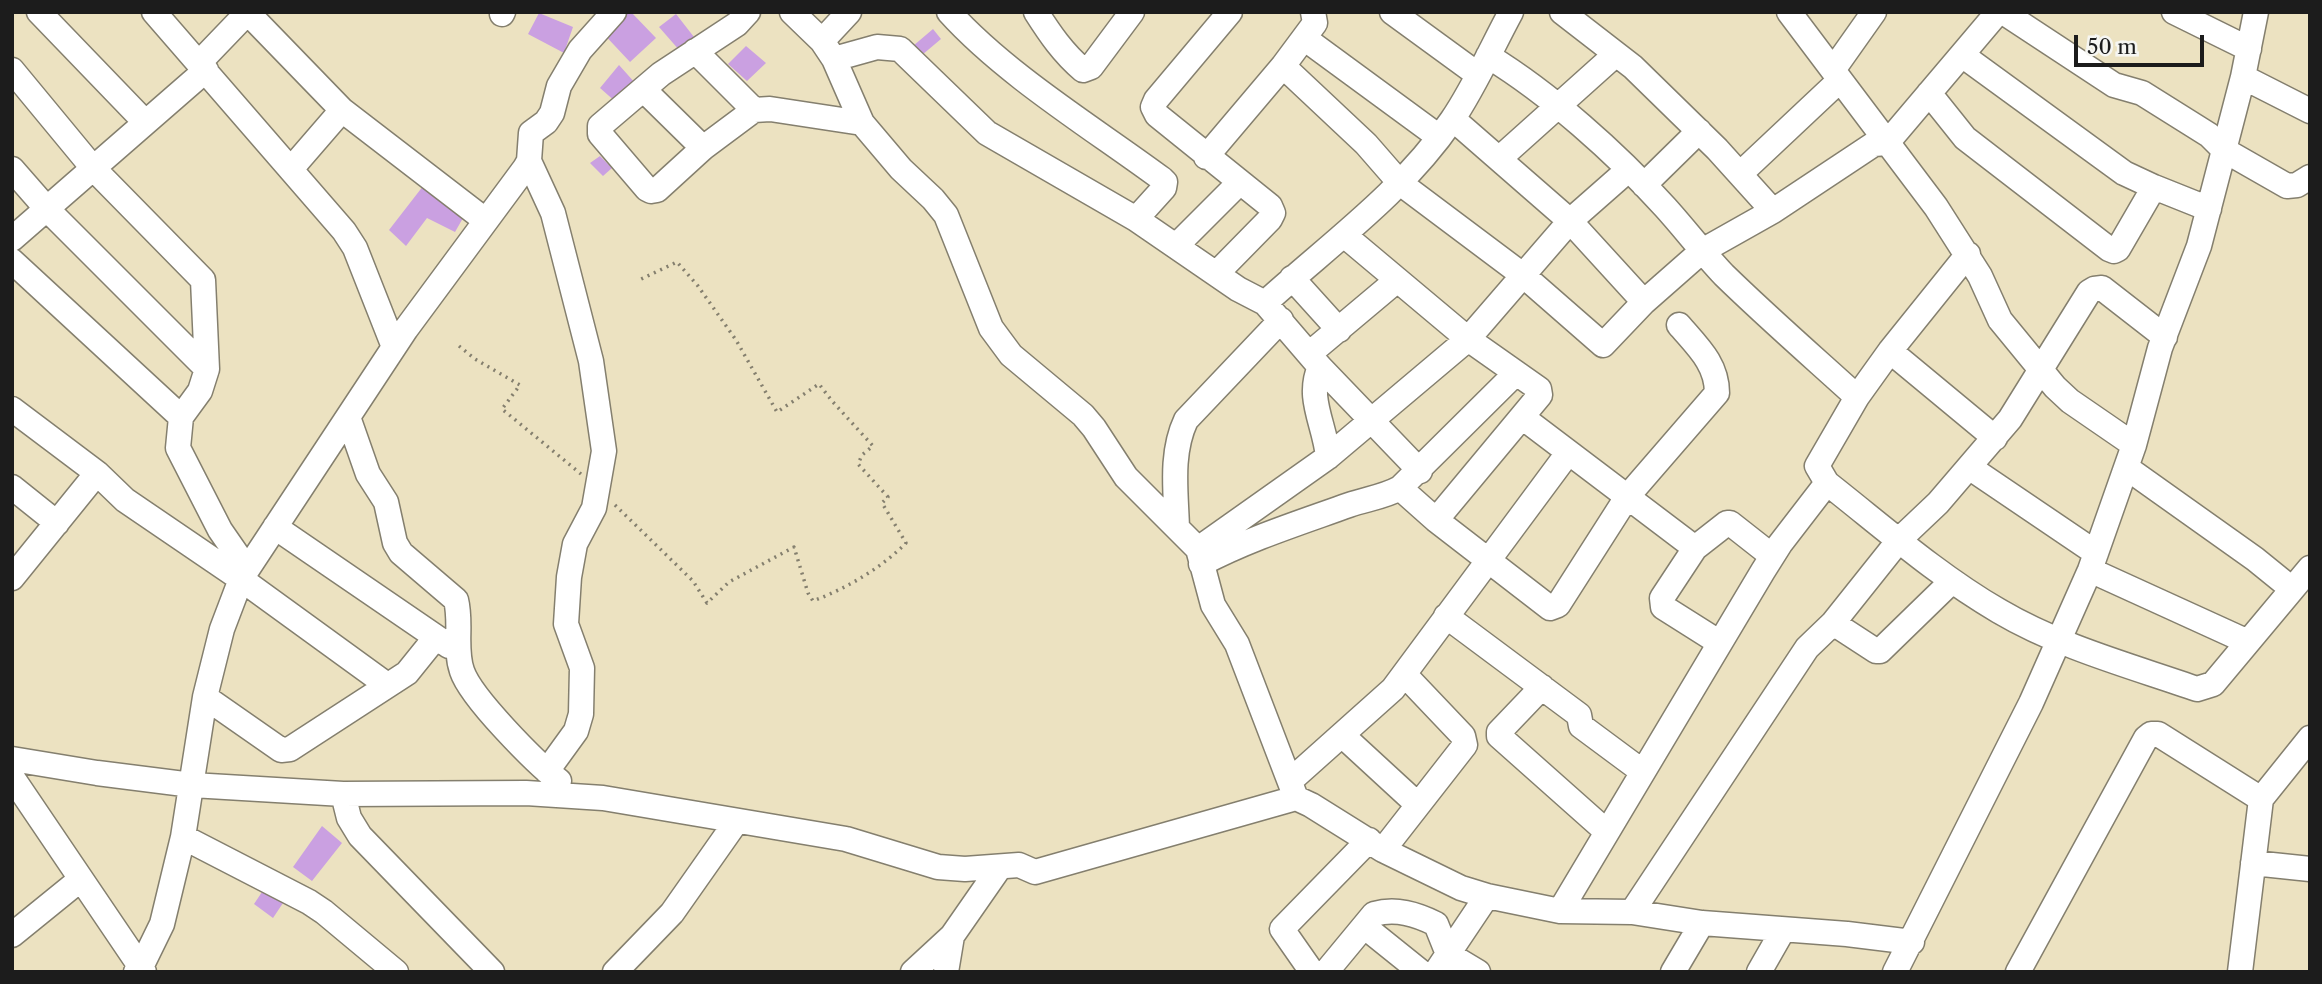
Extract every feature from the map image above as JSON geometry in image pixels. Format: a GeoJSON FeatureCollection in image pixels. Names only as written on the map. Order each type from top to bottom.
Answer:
{"type":"FeatureCollection","features":[{"type":"Feature","properties":{"kind":"street"},"geometry":{"type":"LineString","coordinates":[[39,12],[145,122]]}},
{"type":"Feature","properties":{"kind":"street"},"geometry":{"type":"LineString","coordinates":[[154,12],[344,231],[355,248],[394,347]]}},
{"type":"Feature","properties":{"kind":"street"},"geometry":{"type":"LineString","coordinates":[[547,771],[576,731],[581,714],[582,668],[566,624],[569,577],[575,544],[594,508],[604,451],[597,395],[584,334],[553,213],[529,161],[530,137],[552,113],[559,86],[580,50],[614,12]]}},
{"type":"Feature","properties":{"kind":"street"},"geometry":{"type":"LineString","coordinates":[[748,12],[737,23],[661,74],[599,129],[600,134],[647,190],[657,190],[703,148],[754,110],[770,109],[862,124]]}},
{"type":"Feature","properties":{"kind":"street"},"geometry":{"type":"LineString","coordinates":[[792,12],[828,50],[862,124],[901,169],[947,215],[991,328],[1000,342],[1011,355],[1083,415],[1126,477],[1177,528],[1200,557],[1213,605],[1237,644],[1247,676],[1293,790],[1376,845],[1461,888],[1487,896],[1560,911],[1632,912],[1702,923],[1847,934],[1912,942]]}},
{"type":"Feature","properties":{"kind":"street"},"geometry":{"type":"LineString","coordinates":[[828,50],[849,12]]}},
{"type":"Feature","properties":{"kind":"street"},"geometry":{"type":"LineString","coordinates":[[949,12],[966,31],[1025,79],[1165,182],[1164,188],[1136,219]]}},
{"type":"Feature","properties":{"kind":"street"},"geometry":{"type":"LineString","coordinates":[[1036,12],[1061,49],[1083,70],[1091,67],[1132,12]]}},
{"type":"Feature","properties":{"kind":"street"},"geometry":{"type":"LineString","coordinates":[[1217,273],[1273,213],[1270,206],[1157,115],[1153,107],[1230,12]]}},
{"type":"Feature","properties":{"kind":"street"},"geometry":{"type":"LineString","coordinates":[[1206,157],[1304,38],[1315,23],[1313,12]]}},
{"type":"Feature","properties":{"kind":"street"},"geometry":{"type":"LineString","coordinates":[[1392,12],[1482,65],[1519,75],[1559,107],[1636,177],[1725,276],[1857,397]]}},
{"type":"Feature","properties":{"kind":"street"},"geometry":{"type":"LineString","coordinates":[[1177,528],[1175,460],[1178,437],[1186,420],[1273,312],[1292,278],[1380,205],[1446,128],[1511,12]]}},
{"type":"Feature","properties":{"kind":"street"},"geometry":{"type":"LineString","coordinates":[[1562,12],[1616,54],[1699,131],[1773,211]]}},
{"type":"Feature","properties":{"kind":"street"},"geometry":{"type":"LineString","coordinates":[[1789,12],[1936,207],[1968,254],[2000,320],[2070,401],[2134,445]]}},
{"type":"Feature","properties":{"kind":"street"},"geometry":{"type":"LineString","coordinates":[[1740,174],[1836,75],[1874,12]]}},
{"type":"Feature","properties":{"kind":"street"},"geometry":{"type":"LineString","coordinates":[[1283,66],[1366,144],[1400,183],[1524,276],[1601,345],[1606,344],[1644,302],[1702,251],[1773,211],[1874,144],[1887,143],[2000,12],[2115,85],[2142,93],[2180,116],[2209,135],[2224,150],[2287,186],[2297,185],[2310,177]]}},
{"type":"Feature","properties":{"kind":"street"},"geometry":{"type":"LineString","coordinates":[[2174,12],[2249,49]]}},
{"type":"Feature","properties":{"kind":"street"},"geometry":{"type":"LineString","coordinates":[[1895,972],[2031,703],[2093,561],[2127,468],[2165,337],[2199,246],[2243,78],[2256,12]]}},
{"type":"Feature","properties":{"kind":"street"},"geometry":{"type":"LineString","coordinates":[[12,239],[145,122],[202,67],[248,13],[342,110],[485,220]]}},
{"type":"Feature","properties":{"kind":"street"},"geometry":{"type":"LineString","coordinates":[[1304,38],[1446,128],[1500,158],[1570,221],[1644,302]]}},
{"type":"Feature","properties":{"kind":"street"},"geometry":{"type":"LineString","coordinates":[[828,50],[877,47],[900,49],[987,133],[1136,219],[1273,312],[1370,421],[1420,471]]}},
{"type":"Feature","properties":{"kind":"street"},"geometry":{"type":"LineString","coordinates":[[695,51],[754,110]]}},
{"type":"Feature","properties":{"kind":"street"},"geometry":{"type":"LineString","coordinates":[[1500,158],[1616,54]]}},
{"type":"Feature","properties":{"kind":"street"},"geometry":{"type":"LineString","coordinates":[[1962,55],[2124,173],[2209,209]]}},
{"type":"Feature","properties":{"kind":"street"},"geometry":{"type":"LineString","coordinates":[[12,70],[93,168],[201,276],[204,287],[207,369],[200,391],[181,417],[178,449],[244,574]]}},
{"type":"Feature","properties":{"kind":"street"},"geometry":{"type":"LineString","coordinates":[[2243,78],[2310,111]]}},
{"type":"Feature","properties":{"kind":"street"},"geometry":{"type":"LineString","coordinates":[[644,90],[703,148]]}},
{"type":"Feature","properties":{"kind":"street"},"geometry":{"type":"LineString","coordinates":[[1929,93],[1950,122],[1975,147],[2109,249],[2118,249],[2154,187]]}},
{"type":"Feature","properties":{"kind":"street"},"geometry":{"type":"LineString","coordinates":[[290,169],[342,110]]}},
{"type":"Feature","properties":{"kind":"street"},"geometry":{"type":"LineString","coordinates":[[1200,557],[1328,457],[1468,339],[1570,221],[1699,131]]}},
{"type":"Feature","properties":{"kind":"street"},"geometry":{"type":"LineString","coordinates":[[140,970],[162,923],[183,837],[205,697],[222,629],[244,574],[394,347],[529,161]]}},
{"type":"Feature","properties":{"kind":"street"},"geometry":{"type":"LineString","coordinates":[[12,169],[47,209],[207,369]]}},
{"type":"Feature","properties":{"kind":"street"},"geometry":{"type":"LineString","coordinates":[[1177,245],[1240,183]]}},
{"type":"Feature","properties":{"kind":"street"},"geometry":{"type":"LineString","coordinates":[[1344,235],[1468,339],[1540,392],[1436,520]]}},
{"type":"Feature","properties":{"kind":"street"},"geometry":{"type":"LineString","coordinates":[[1968,254],[1890,351],[1857,397],[1817,466],[1827,483],[1951,582],[2001,612],[2058,641],[2197,689],[2213,684],[2310,568]]}},
{"type":"Feature","properties":{"kind":"street"},"geometry":{"type":"LineString","coordinates":[[12,261],[181,417]]}},
{"type":"Feature","properties":{"kind":"street"},"geometry":{"type":"LineString","coordinates":[[1292,278],[1339,330]]}},
{"type":"Feature","properties":{"kind":"street"},"geometry":{"type":"LineString","coordinates":[[1328,457],[1313,387],[1315,360],[1339,330],[1396,281]]}},
{"type":"Feature","properties":{"kind":"street"},"geometry":{"type":"LineString","coordinates":[[1632,912],[1807,648],[1833,623],[1900,540],[1938,503],[1995,438],[2010,419],[2090,292],[2102,288],[2165,337]]}},
{"type":"Feature","properties":{"kind":"street"},"geometry":{"type":"LineString","coordinates":[[1400,488],[1436,520],[1550,608],[1558,605],[1627,497],[1717,393],[1712,363],[1679,325]]}},
{"type":"Feature","properties":{"kind":"street"},"geometry":{"type":"LineString","coordinates":[[1890,351],[1995,438]]}},
{"type":"Feature","properties":{"kind":"street"},"geometry":{"type":"LineString","coordinates":[[1200,557],[1364,500],[1388,495],[1420,471],[1516,373]]}},
{"type":"Feature","properties":{"kind":"street"},"geometry":{"type":"LineString","coordinates":[[12,409],[97,473],[125,500],[244,574],[387,685]]}},
{"type":"Feature","properties":{"kind":"street"},"geometry":{"type":"LineString","coordinates":[[348,417],[368,474],[386,502],[395,543],[401,553],[456,600],[459,612],[458,653],[465,679],[483,705],[547,771],[579,797]]}},
{"type":"Feature","properties":{"kind":"street"},"geometry":{"type":"LineString","coordinates":[[1522,417],[1695,548]]}},
{"type":"Feature","properties":{"kind":"street"},"geometry":{"type":"LineString","coordinates":[[12,759],[192,785],[342,794],[526,793],[603,798],[846,839],[938,867],[1018,868],[1293,790],[1342,735],[1405,675],[1567,453]]}},
{"type":"Feature","properties":{"kind":"street"},"geometry":{"type":"LineString","coordinates":[[1969,467],[2093,561],[2248,642]]}},
{"type":"Feature","properties":{"kind":"street"},"geometry":{"type":"LineString","coordinates":[[2127,468],[2255,559],[2292,589]]}},
{"type":"Feature","properties":{"kind":"street"},"geometry":{"type":"LineString","coordinates":[[14,573],[97,473]]}},
{"type":"Feature","properties":{"kind":"street"},"geometry":{"type":"LineString","coordinates":[[1560,911],[1772,556],[1827,483]]}},
{"type":"Feature","properties":{"kind":"street"},"geometry":{"type":"LineString","coordinates":[[12,487],[57,523]]}},
{"type":"Feature","properties":{"kind":"street"},"geometry":{"type":"LineString","coordinates":[[1720,643],[1663,607],[1661,602],[1695,548],[1722,525],[1731,523],[1772,556]]}},
{"type":"Feature","properties":{"kind":"street"},"geometry":{"type":"LineString","coordinates":[[275,527],[458,653]]}},
{"type":"Feature","properties":{"kind":"street"},"geometry":{"type":"LineString","coordinates":[[1833,623],[1878,651],[1886,647],[1951,582]]}},
{"type":"Feature","properties":{"kind":"street"},"geometry":{"type":"LineString","coordinates":[[1446,616],[1579,715],[1583,727],[1643,772]]}},
{"type":"Feature","properties":{"kind":"street"},"geometry":{"type":"LineString","coordinates":[[205,697],[281,750],[297,745],[407,673],[436,637]]}},
{"type":"Feature","properties":{"kind":"street"},"geometry":{"type":"LineString","coordinates":[[1312,972],[1282,929],[1376,845],[1417,804],[1465,745],[1463,736],[1405,675]]}},
{"type":"Feature","properties":{"kind":"street"},"geometry":{"type":"LineString","coordinates":[[1542,687],[1499,732],[1499,736],[1606,832]]}},
{"type":"Feature","properties":{"kind":"street"},"geometry":{"type":"LineString","coordinates":[[2018,972],[2146,738],[2151,734],[2158,734],[2262,799]]}},
{"type":"Feature","properties":{"kind":"street"},"geometry":{"type":"LineString","coordinates":[[1342,735],[1417,804]]}},
{"type":"Feature","properties":{"kind":"street"},"geometry":{"type":"LineString","coordinates":[[2240,972],[2262,799],[2310,738]]}},
{"type":"Feature","properties":{"kind":"street"},"geometry":{"type":"LineString","coordinates":[[12,777],[140,970]]}},
{"type":"Feature","properties":{"kind":"street"},"geometry":{"type":"LineString","coordinates":[[342,794],[349,818],[360,836],[492,972]]}},
{"type":"Feature","properties":{"kind":"street"},"geometry":{"type":"LineString","coordinates":[[626,969],[672,913],[736,822]]}},
{"type":"Feature","properties":{"kind":"street"},"geometry":{"type":"LineString","coordinates":[[183,837],[309,902],[396,972]]}},
{"type":"Feature","properties":{"kind":"street"},"geometry":{"type":"LineString","coordinates":[[2253,863],[2310,869]]}},
{"type":"Feature","properties":{"kind":"street"},"geometry":{"type":"LineString","coordinates":[[913,972],[1018,868]]}},
{"type":"Feature","properties":{"kind":"street"},"geometry":{"type":"LineString","coordinates":[[12,935],[81,879]]}},
{"type":"Feature","properties":{"kind":"street"},"geometry":{"type":"LineString","coordinates":[[1442,963],[1487,896]]}},
{"type":"Feature","properties":{"kind":"street"},"geometry":{"type":"LineString","coordinates":[[1326,972],[1374,914],[1385,911],[1411,914],[1436,924],[1442,963]]}},
{"type":"Feature","properties":{"kind":"street"},"geometry":{"type":"LineString","coordinates":[[1673,972],[1702,923]]}},
{"type":"Feature","properties":{"kind":"street"},"geometry":{"type":"LineString","coordinates":[[1365,928],[1421,972]]}},
{"type":"Feature","properties":{"kind":"street"},"geometry":{"type":"LineString","coordinates":[[1759,972],[1783,930]]}},
{"type":"Feature","properties":{"kind":"street"},"geometry":{"type":"LineString","coordinates":[[946,972],[951,936]]}},
{"type":"Feature","properties":{"kind":"street"},"geometry":{"type":"LineString","coordinates":[[1442,963],[1478,972]]}},
{"type":"Feature","properties":{"kind":"path"},"geometry":{"type":"LineString","coordinates":[[610,499],[693,581],[707,603],[729,582],[794,547],[807,593],[813,601],[852,583],[906,543],[882,503],[888,497],[858,464],[862,455],[873,446],[832,401],[824,388],[819,384],[778,412],[736,340],[698,286],[677,262],[637,281]]}},
{"type":"Feature","properties":{"kind":"path"},"geometry":{"type":"LineString","coordinates":[[459,346],[520,386],[502,410],[589,480]]}},
{"type":"Feature","properties":{"kind":"building"},"geometry":{"type":"Polygon","coordinates":[[[616,12],[631,12],[656,38],[630,62],[599,29],[616,12]]]}},
{"type":"Feature","properties":{"kind":"building"},"geometry":{"type":"Polygon","coordinates":[[[539,13],[573,27],[564,53],[528,34],[539,13]]]}},
{"type":"Feature","properties":{"kind":"building"},"geometry":{"type":"Polygon","coordinates":[[[676,14],[694,37],[680,51],[659,27],[676,14]]]}},
{"type":"Feature","properties":{"kind":"building"},"geometry":{"type":"Polygon","coordinates":[[[933,29],[941,39],[922,55],[913,46],[933,29]]]}},
{"type":"Feature","properties":{"kind":"building"},"geometry":{"type":"Polygon","coordinates":[[[746,46],[766,63],[747,81],[728,64],[746,46]]]}},
{"type":"Feature","properties":{"kind":"building"},"geometry":{"type":"Polygon","coordinates":[[[619,65],[636,84],[617,103],[600,88],[619,65]]]}},
{"type":"Feature","properties":{"kind":"building"},"geometry":{"type":"Polygon","coordinates":[[[600,156],[612,168],[603,176],[590,163],[600,156]]]}},
{"type":"Feature","properties":{"kind":"building"},"geometry":{"type":"Polygon","coordinates":[[[427,181],[467,211],[455,232],[427,218],[406,246],[389,230],[427,181]]]}},
{"type":"Feature","properties":{"kind":"building"},"geometry":{"type":"Polygon","coordinates":[[[322,826],[342,843],[312,881],[293,867],[322,826]]]}},
{"type":"Feature","properties":{"kind":"building"},"geometry":{"type":"Polygon","coordinates":[[[268,883],[289,894],[273,918],[254,904],[268,883]]]}}]}
